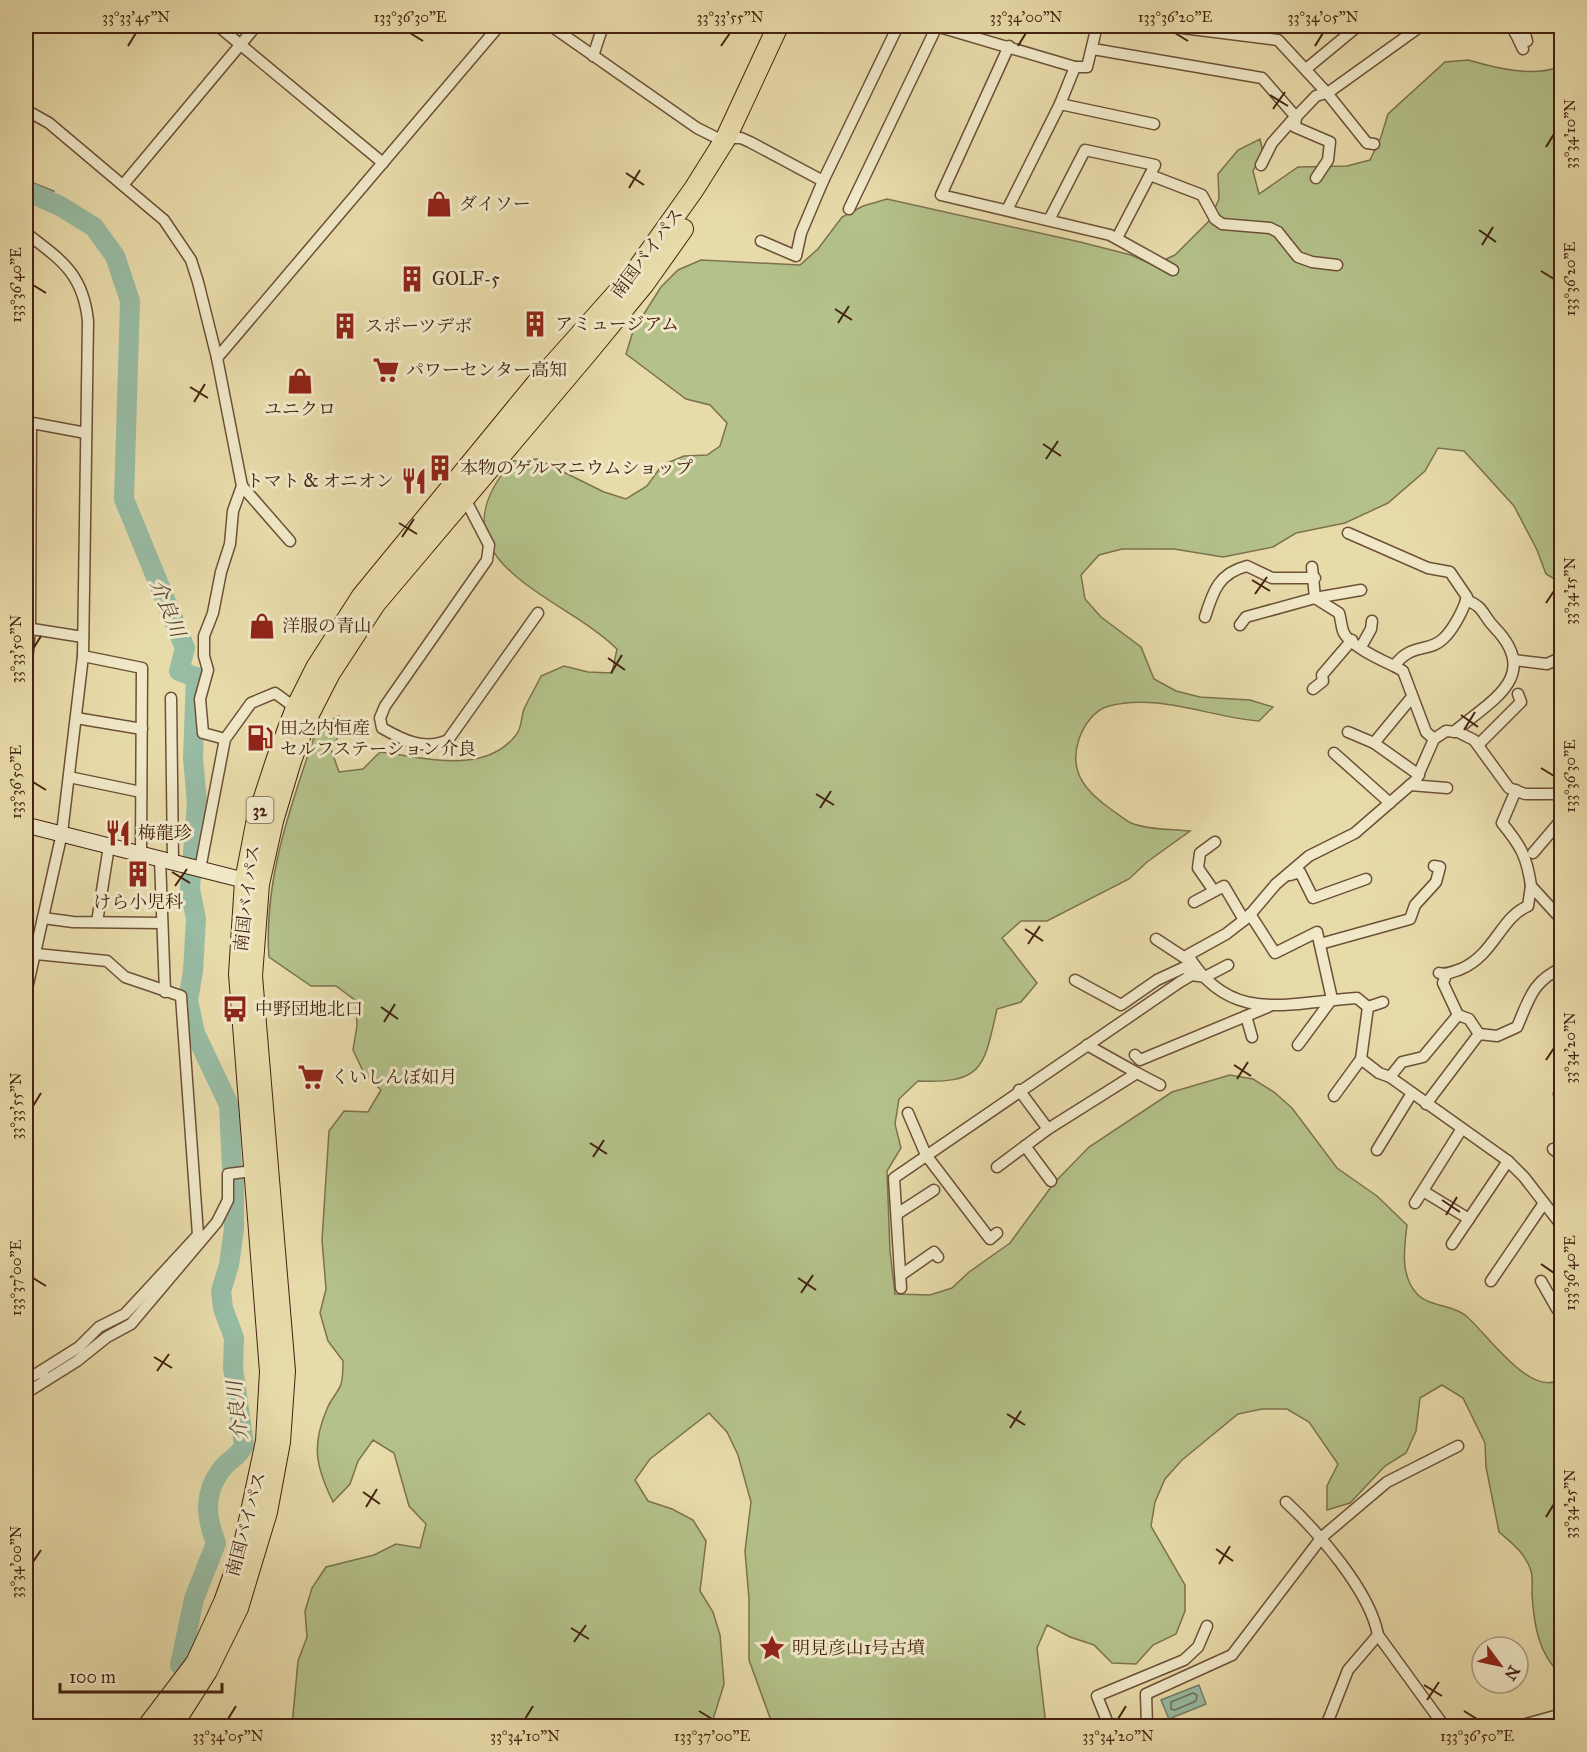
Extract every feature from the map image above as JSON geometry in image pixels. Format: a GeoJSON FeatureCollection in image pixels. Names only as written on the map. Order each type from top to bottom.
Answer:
{"type":"FeatureCollection","features":[{"type":"Feature","properties":{"kind":"highway","name":"南国バイパス"},"geometry":{"type":"LineString","coordinates":[[733,138],[778,26]]}},
{"type":"Feature","properties":{"kind":"highway","name":"南国バイパス"},"geometry":{"type":"LineString","coordinates":[[148,1726],[196,1663],[224,1602],[243,1549],[266,1441],[270,1372],[239,974],[258,819],[327,648],[356,604],[459,490],[536,384],[633,275],[733,138],[791,26]]}},
{"type":"Feature","properties":{"kind":"highway","name":"南国バイパス"},"geometry":{"type":"LineString","coordinates":[[172,1726],[207,1671],[238,1608],[267,1512],[280,1442],[285,1371],[252,976],[252,882]]}},
{"type":"Feature","properties":{"kind":"street"},"geometry":{"type":"LineString","coordinates":[[218,26],[383,162]]}},
{"type":"Feature","properties":{"kind":"street"},"geometry":{"type":"LineString","coordinates":[[123,185],[256,26]]}},
{"type":"Feature","properties":{"kind":"street"},"geometry":{"type":"LineString","coordinates":[[217,358],[499,26]]}},
{"type":"Feature","properties":{"kind":"street"},"geometry":{"type":"LineString","coordinates":[[551,26],[697,128],[717,138],[733,138],[823,181]]}},
{"type":"Feature","properties":{"kind":"street"},"geometry":{"type":"LineString","coordinates":[[593,56],[603,26]]}},
{"type":"Feature","properties":{"kind":"street"},"geometry":{"type":"LineString","coordinates":[[761,241],[796,256],[801,233],[823,181],[898,26]]}},
{"type":"Feature","properties":{"kind":"street"},"geometry":{"type":"LineString","coordinates":[[849,209],[937,26],[1075,67],[1088,67],[1093,50],[1094,26]]}},
{"type":"Feature","properties":{"kind":"street"},"geometry":{"type":"LineString","coordinates":[[1167,26],[1278,40],[1306,69],[1367,143],[1374,144]]}},
{"type":"Feature","properties":{"kind":"street"},"geometry":{"type":"LineString","coordinates":[[1306,69],[1358,26]]}},
{"type":"Feature","properties":{"kind":"street"},"geometry":{"type":"LineString","coordinates":[[1261,165],[1272,143],[1316,96],[1326,93],[1421,26]]}},
{"type":"Feature","properties":{"kind":"street"},"geometry":{"type":"LineString","coordinates":[[1513,29],[1525,45]]}},
{"type":"Feature","properties":{"kind":"street"},"geometry":{"type":"LineString","coordinates":[[1009,46],[941,195],[1117,238],[1173,270]]}},
{"type":"Feature","properties":{"kind":"street"},"geometry":{"type":"LineString","coordinates":[[1093,50],[1262,78],[1296,117],[1295,127],[1330,142],[1328,160],[1316,178]]}},
{"type":"Feature","properties":{"kind":"street"},"geometry":{"type":"LineString","coordinates":[[1007,210],[1060,104],[1075,67]]}},
{"type":"Feature","properties":{"kind":"street"},"geometry":{"type":"LineString","coordinates":[[1060,104],[1154,124]]}},
{"type":"Feature","properties":{"kind":"street"},"geometry":{"type":"LineString","coordinates":[[26,110],[49,123],[164,220],[191,260],[217,358],[242,486],[290,541]]}},
{"type":"Feature","properties":{"kind":"street"},"geometry":{"type":"LineString","coordinates":[[1049,220],[1085,150],[1155,165],[1117,238]]}},
{"type":"Feature","properties":{"kind":"street"},"geometry":{"type":"LineString","coordinates":[[1150,175],[1202,195],[1215,219],[1222,224],[1270,228],[1278,232],[1298,256],[1312,262],[1337,265]]}},
{"type":"Feature","properties":{"kind":"street"},"geometry":{"type":"LineString","coordinates":[[26,233],[69,268],[86,302],[83,656],[62,833],[44,918],[31,953],[26,993]]}},
{"type":"Feature","properties":{"kind":"street"},"geometry":{"type":"LineString","coordinates":[[26,381],[28,422],[26,673]]}},
{"type":"Feature","properties":{"kind":"street"},"geometry":{"type":"LineString","coordinates":[[28,422],[86,432]]}},
{"type":"Feature","properties":{"kind":"street"},"geometry":{"type":"LineString","coordinates":[[225,739],[203,733],[200,699],[208,670],[204,656],[204,636],[213,613],[221,572],[230,544],[233,511],[242,486]]}},
{"type":"Feature","properties":{"kind":"street"},"geometry":{"type":"LineString","coordinates":[[459,490],[489,545],[487,560],[385,706],[380,718],[382,728],[420,745],[439,744],[448,740],[538,614]]}},
{"type":"Feature","properties":{"kind":"street"},"geometry":{"type":"LineString","coordinates":[[1348,533],[1428,568],[1450,572],[1467,597],[1443,639],[1413,648],[1401,656],[1394,666]]}},
{"type":"Feature","properties":{"kind":"street"},"geometry":{"type":"LineString","coordinates":[[1205,617],[1215,585],[1235,569],[1248,566],[1272,578],[1313,573],[1315,598]]}},
{"type":"Feature","properties":{"kind":"street"},"geometry":{"type":"LineString","coordinates":[[1240,625],[1246,617],[1315,598],[1361,590]]}},
{"type":"Feature","properties":{"kind":"street"},"geometry":{"type":"LineString","coordinates":[[1315,598],[1339,613],[1344,632],[1356,644],[1403,671],[1426,732],[1434,739]]}},
{"type":"Feature","properties":{"kind":"street"},"geometry":{"type":"LineString","coordinates":[[1454,732],[1508,685],[1514,660],[1512,649],[1491,624],[1480,605],[1466,600]]}},
{"type":"Feature","properties":{"kind":"street"},"geometry":{"type":"LineString","coordinates":[[1313,689],[1323,681],[1322,675],[1371,629],[1372,621]]}},
{"type":"Feature","properties":{"kind":"street"},"geometry":{"type":"LineString","coordinates":[[28,628],[83,637]]}},
{"type":"Feature","properties":{"kind":"street"},"geometry":{"type":"LineString","coordinates":[[83,656],[142,668],[141,854]]}},
{"type":"Feature","properties":{"kind":"street"},"geometry":{"type":"LineString","coordinates":[[1514,660],[1547,664],[1562,657]]}},
{"type":"Feature","properties":{"kind":"street"},"geometry":{"type":"LineString","coordinates":[[165,992],[162,923],[225,739],[251,703],[268,695],[275,693],[302,713]]}},
{"type":"Feature","properties":{"kind":"street"},"geometry":{"type":"LineString","coordinates":[[1478,745],[1521,702],[1518,694]]}},
{"type":"Feature","properties":{"kind":"street"},"geometry":{"type":"LineString","coordinates":[[1374,742],[1412,696]]}},
{"type":"Feature","properties":{"kind":"street"},"geometry":{"type":"LineString","coordinates":[[171,698],[183,865]]}},
{"type":"Feature","properties":{"kind":"street"},"geometry":{"type":"LineString","coordinates":[[75,718],[142,729]]}},
{"type":"Feature","properties":{"kind":"street"},"geometry":{"type":"LineString","coordinates":[[1075,980],[1121,1005],[1157,981],[1186,957],[1226,934],[1247,917],[1286,876],[1309,856],[1355,833],[1390,803],[1419,775],[1434,739],[1446,731],[1474,740],[1509,788],[1525,794],[1562,794]]}},
{"type":"Feature","properties":{"kind":"street"},"geometry":{"type":"LineString","coordinates":[[1348,732],[1374,742],[1419,775]]}},
{"type":"Feature","properties":{"kind":"street"},"geometry":{"type":"LineString","coordinates":[[1334,753],[1390,803]]}},
{"type":"Feature","properties":{"kind":"street"},"geometry":{"type":"LineString","coordinates":[[69,777],[141,792]]}},
{"type":"Feature","properties":{"kind":"street"},"geometry":{"type":"LineString","coordinates":[[1410,785],[1447,788]]}},
{"type":"Feature","properties":{"kind":"street"},"geometry":{"type":"LineString","coordinates":[[1516,790],[1502,823],[1520,845],[1527,861],[1531,886],[1528,906],[1516,911],[1495,942],[1477,960],[1442,974],[1443,982],[1458,1015],[1469,1019],[1479,1034],[1497,1036],[1517,1027],[1536,984],[1547,975],[1562,968]]}},
{"type":"Feature","properties":{"kind":"street"},"geometry":{"type":"LineString","coordinates":[[1533,853],[1562,819]]}},
{"type":"Feature","properties":{"kind":"street"},"geometry":{"type":"LineString","coordinates":[[26,825],[252,882]]}},
{"type":"Feature","properties":{"kind":"street"},"geometry":{"type":"LineString","coordinates":[[1215,842],[1200,853],[1198,868],[1215,891]]}},
{"type":"Feature","properties":{"kind":"street"},"geometry":{"type":"LineString","coordinates":[[97,922],[110,846]]}},
{"type":"Feature","properties":{"kind":"street"},"geometry":{"type":"LineString","coordinates":[[1320,944],[1410,919],[1415,905],[1436,882],[1440,867],[1434,866]]}},
{"type":"Feature","properties":{"kind":"street"},"geometry":{"type":"LineString","coordinates":[[1286,876],[1300,872],[1312,898],[1366,879]]}},
{"type":"Feature","properties":{"kind":"street"},"geometry":{"type":"LineString","coordinates":[[1194,902],[1224,886],[1275,953],[1317,932],[1332,999],[1298,1045]]}},
{"type":"Feature","properties":{"kind":"street"},"geometry":{"type":"LineString","coordinates":[[1531,886],[1562,920]]}},
{"type":"Feature","properties":{"kind":"street"},"geometry":{"type":"LineString","coordinates":[[44,918],[162,923]]}},
{"type":"Feature","properties":{"kind":"street"},"geometry":{"type":"LineString","coordinates":[[1155,939],[1186,957],[1208,982],[1242,1002],[1268,1007]]}},
{"type":"Feature","properties":{"kind":"street"},"geometry":{"type":"LineString","coordinates":[[26,1393],[99,1327],[125,1314],[198,1235],[181,996],[125,977],[107,961],[31,953]]}},
{"type":"Feature","properties":{"kind":"street"},"geometry":{"type":"LineString","coordinates":[[1157,981],[1185,967],[1192,975],[1205,977],[1228,965]]}},
{"type":"Feature","properties":{"kind":"street"},"geometry":{"type":"LineString","coordinates":[[902,1288],[894,1178],[1019,1090],[1192,975]]}},
{"type":"Feature","properties":{"kind":"street"},"geometry":{"type":"LineString","coordinates":[[1135,1055],[1140,1060],[1268,1007],[1357,998],[1368,1007]]}},
{"type":"Feature","properties":{"kind":"street"},"geometry":{"type":"LineString","coordinates":[[1368,1007],[1383,1002]]}},
{"type":"Feature","properties":{"kind":"street"},"geometry":{"type":"LineString","coordinates":[[1334,1096],[1360,1059],[1368,1007]]}},
{"type":"Feature","properties":{"kind":"street"},"geometry":{"type":"LineString","coordinates":[[1390,1077],[1402,1062],[1423,1057],[1458,1015]]}},
{"type":"Feature","properties":{"kind":"street"},"geometry":{"type":"LineString","coordinates":[[1246,1016],[1252,1037]]}},
{"type":"Feature","properties":{"kind":"street"},"geometry":{"type":"LineString","coordinates":[[1426,1104],[1479,1034]]}},
{"type":"Feature","properties":{"kind":"street"},"geometry":{"type":"LineString","coordinates":[[1087,1045],[1160,1085]]}},
{"type":"Feature","properties":{"kind":"street"},"geometry":{"type":"LineString","coordinates":[[1360,1059],[1379,1073],[1390,1077],[1461,1130],[1508,1161],[1562,1226]]}},
{"type":"Feature","properties":{"kind":"street"},"geometry":{"type":"LineString","coordinates":[[997,1167],[1048,1129],[1137,1073]]}},
{"type":"Feature","properties":{"kind":"street"},"geometry":{"type":"LineString","coordinates":[[1019,1090],[1048,1129]]}},
{"type":"Feature","properties":{"kind":"street"},"geometry":{"type":"LineString","coordinates":[[1562,1091],[1559,1094],[1562,1096]]}},
{"type":"Feature","properties":{"kind":"street"},"geometry":{"type":"LineString","coordinates":[[1377,1150],[1412,1093]]}},
{"type":"Feature","properties":{"kind":"street"},"geometry":{"type":"LineString","coordinates":[[908,1113],[926,1155],[990,1239],[997,1233]]}},
{"type":"Feature","properties":{"kind":"street"},"geometry":{"type":"LineString","coordinates":[[1415,1203],[1461,1130]]}},
{"type":"Feature","properties":{"kind":"street"},"geometry":{"type":"LineString","coordinates":[[1025,1146],[1052,1181]]}},
{"type":"Feature","properties":{"kind":"street"},"geometry":{"type":"LineString","coordinates":[[1452,1244],[1508,1161]]}},
{"type":"Feature","properties":{"kind":"street"},"geometry":{"type":"LineString","coordinates":[[26,1380],[44,1376],[131,1324],[217,1222],[228,1200],[228,1174],[253,1171]]}},
{"type":"Feature","properties":{"kind":"street"},"geometry":{"type":"LineString","coordinates":[[897,1215],[934,1190]]}},
{"type":"Feature","properties":{"kind":"street"},"geometry":{"type":"LineString","coordinates":[[1423,1191],[1469,1219]]}},
{"type":"Feature","properties":{"kind":"street"},"geometry":{"type":"LineString","coordinates":[[1491,1281],[1544,1203]]}},
{"type":"Feature","properties":{"kind":"street"},"geometry":{"type":"LineString","coordinates":[[901,1275],[934,1252],[938,1257]]}},
{"type":"Feature","properties":{"kind":"street"},"geometry":{"type":"LineString","coordinates":[[1541,1281],[1556,1309]]}},
{"type":"Feature","properties":{"kind":"street"},"geometry":{"type":"LineString","coordinates":[[1147,1726],[1146,1694],[1232,1655],[1322,1538],[1387,1482],[1458,1446]]}},
{"type":"Feature","properties":{"kind":"street"},"geometry":{"type":"LineString","coordinates":[[1286,1502],[1322,1538],[1375,1616],[1378,1635],[1444,1726]]}},
{"type":"Feature","properties":{"kind":"street"},"geometry":{"type":"LineString","coordinates":[[1109,1726],[1097,1696],[1184,1660],[1197,1647],[1207,1626]]}},
{"type":"Feature","properties":{"kind":"street"},"geometry":{"type":"LineString","coordinates":[[1326,1726],[1348,1670],[1378,1635]]}},
{"type":"Feature","properties":{"kind":"street"},"geometry":{"type":"LineString","coordinates":[[1519,1726],[1562,1714]]}},
{"type":"Feature","properties":{"kind":"shaded area"},"geometry":{"type":"Polygon","coordinates":[[[1468,60],[1503,69],[1527,71],[1550,70],[1561,66],[1561,583],[1546,574],[1537,550],[1514,506],[1464,451],[1438,448],[1425,471],[1388,503],[1345,523],[1296,533],[1273,547],[1223,557],[1174,549],[1122,549],[1099,555],[1081,575],[1085,599],[1101,617],[1141,647],[1154,679],[1176,691],[1200,697],[1250,700],[1273,707],[1259,721],[1165,704],[1127,703],[1104,708],[1087,723],[1079,739],[1076,761],[1082,780],[1094,796],[1131,823],[1152,828],[1190,831],[1147,862],[1129,879],[1047,921],[1021,921],[1002,938],[1037,983],[1021,1002],[997,1009],[984,1058],[969,1075],[940,1081],[918,1081],[899,1099],[895,1124],[901,1148],[887,1171],[890,1251],[895,1294],[930,1295],[952,1288],[969,1272],[1010,1243],[1054,1183],[1089,1147],[1172,1092],[1230,1075],[1253,1079],[1274,1092],[1292,1108],[1337,1168],[1377,1196],[1407,1225],[1404,1253],[1406,1271],[1412,1288],[1418,1295],[1465,1315],[1509,1361],[1536,1380],[1549,1383],[1561,1379],[1561,1675],[1547,1657],[1539,1638],[1529,1565],[1518,1549],[1499,1532],[1486,1467],[1485,1443],[1463,1398],[1442,1385],[1420,1398],[1416,1431],[1406,1453],[1385,1466],[1350,1503],[1327,1510],[1327,1486],[1338,1464],[1309,1422],[1287,1409],[1262,1409],[1238,1414],[1182,1460],[1165,1479],[1155,1502],[1151,1526],[1185,1585],[1185,1611],[1176,1634],[1153,1645],[1136,1664],[1112,1663],[1094,1645],[1070,1637],[1047,1625],[1037,1648],[1046,1726],[773,1726],[749,1660],[749,1599],[745,1551],[751,1502],[738,1455],[727,1432],[709,1413],[650,1459],[635,1480],[648,1501],[672,1509],[693,1520],[706,1541],[700,1591],[713,1612],[720,1635],[724,1684],[711,1726],[292,1726],[298,1661],[307,1637],[305,1611],[312,1588],[326,1567],[374,1555],[396,1544],[420,1548],[426,1524],[409,1506],[394,1453],[373,1440],[358,1461],[350,1484],[333,1502],[319,1467],[317,1445],[319,1434],[328,1406],[341,1384],[343,1370],[343,1361],[328,1341],[320,1313],[326,1289],[322,1240],[329,1131],[344,1111],[368,1112],[381,1090],[364,1073],[353,1050],[357,1026],[356,1001],[336,986],[311,986],[269,957],[268,928],[275,869],[290,811],[318,726],[339,716],[344,727],[331,749],[339,772],[363,769],[380,752],[434,760],[471,760],[487,756],[503,748],[516,735],[524,709],[541,676],[564,666],[588,672],[612,673],[617,649],[511,572],[493,550],[484,525],[490,496],[513,461],[537,459],[604,492],[626,499],[647,486],[662,465],[684,456],[707,455],[720,446],[727,423],[710,405],[686,399],[626,354],[633,331],[661,287],[678,270],[701,260],[800,265],[818,249],[842,217],[863,206],[887,199],[1080,242],[1131,255],[1153,265],[1175,255],[1209,221],[1219,199],[1218,174],[1238,150],[1260,139],[1263,152],[1253,171],[1259,194],[1298,167],[1347,166],[1370,160],[1381,137],[1388,114],[1445,62],[1468,60]]]}},
{"type":"Feature","properties":{"kind":"water"},"geometry":{"type":"Polygon","coordinates":[[[26,180],[54,191],[45,204],[26,196],[26,180]]]}},
{"type":"Feature","properties":{"kind":"water"},"geometry":{"type":"Polygon","coordinates":[[[1199,1685],[1206,1704],[1169,1719],[1161,1700],[1199,1685]]]}},
{"type":"Feature","properties":{"kind":"waterway","name":"介良川"},"geometry":{"type":"LineString","coordinates":[[26,191],[60,206],[94,227],[115,256],[130,301],[124,499],[185,648],[179,671],[196,677],[193,758],[197,803],[190,889],[196,919],[193,971],[188,1000],[195,1033],[229,1105],[232,1168]]}},
{"type":"Feature","properties":{"kind":"waterway","name":"介良川"},"geometry":{"type":"LineString","coordinates":[[180,1665],[194,1599],[216,1543],[208,1515],[211,1488],[221,1470],[244,1445],[233,1368],[234,1338],[223,1308],[221,1291],[229,1265],[234,1229],[234,1177]]}},
{"type":"Feature","properties":{"kind":"place","name":"ダイソー"},"geometry":{"type":"Point","coordinates":[439,204]}},
{"type":"Feature","properties":{"kind":"place","name":"GOLF-5"},"geometry":{"type":"Point","coordinates":[412,279]}},
{"type":"Feature","properties":{"kind":"place","name":"アミュージアム"},"geometry":{"type":"Point","coordinates":[535,324]}},
{"type":"Feature","properties":{"kind":"place","name":"スポーツデボ"},"geometry":{"type":"Point","coordinates":[345,326]}},
{"type":"Feature","properties":{"kind":"place","name":"パワーセンター高知"},"geometry":{"type":"Point","coordinates":[386,370]}},
{"type":"Feature","properties":{"kind":"place","name":"ユニクロ"},"geometry":{"type":"Point","coordinates":[300,381]}},
{"type":"Feature","properties":{"kind":"place","name":"本物のゲルマニウムショップ"},"geometry":{"type":"Point","coordinates":[440,468]}},
{"type":"Feature","properties":{"kind":"place","name":"トマト & オニオン"},"geometry":{"type":"Point","coordinates":[414,481]}},
{"type":"Feature","properties":{"kind":"place","name":"洋服の青山"},"geometry":{"type":"Point","coordinates":[262,626]}},
{"type":"Feature","properties":{"kind":"place","name":"田之内恒産 セルフステーション介良"},"geometry":{"type":"Point","coordinates":[260,738]}},
{"type":"Feature","properties":{"kind":"place","name":"梅龍珍"},"geometry":{"type":"Point","coordinates":[118,833]}},
{"type":"Feature","properties":{"kind":"place","name":"けら小児科"},"geometry":{"type":"Point","coordinates":[138,874]}},
{"type":"Feature","properties":{"kind":"place","name":"中野団地北口"},"geometry":{"type":"Point","coordinates":[235,1009]}},
{"type":"Feature","properties":{"kind":"place","name":"くいしんぼ如月"},"geometry":{"type":"Point","coordinates":[311,1077]}},
{"type":"Feature","properties":{"kind":"place","name":"明見彦山1号古墳"},"geometry":{"type":"Point","coordinates":[772,1648]}}]}
